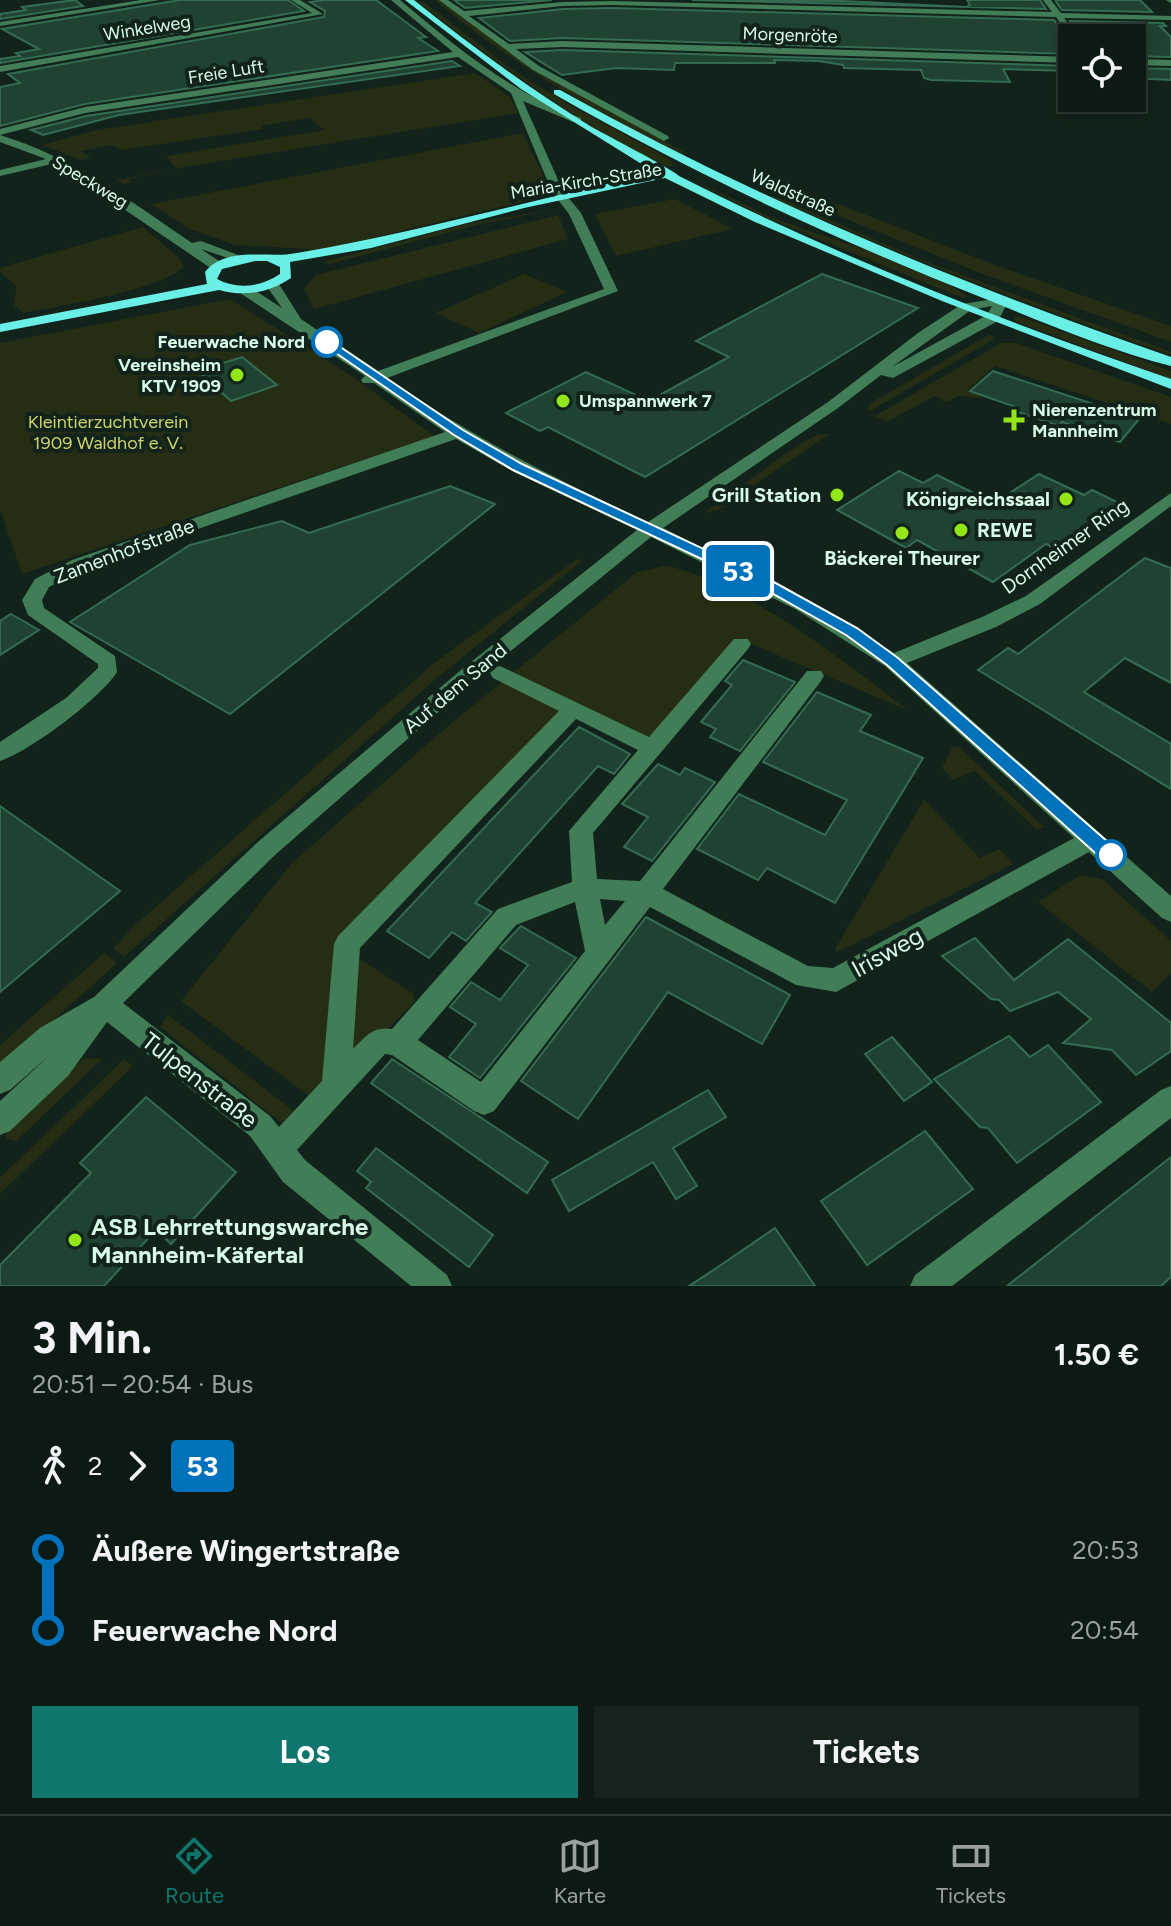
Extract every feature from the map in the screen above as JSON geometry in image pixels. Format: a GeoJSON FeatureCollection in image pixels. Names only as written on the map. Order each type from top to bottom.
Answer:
{"type":"FeatureCollection","features":[{"type":"Feature","properties":{"kind":"main road","name":"Waldstraße"},"geometry":{"type":"LineString","coordinates":[[409,0],[473,52],[577,120],[682,182],[787,232],[993,318],[1171,384]]}},
{"type":"Feature","properties":{"kind":"main road","name":"Waldstraße"},"geometry":{"type":"LineString","coordinates":[[428,0],[492,50],[558,93],[702,170],[825,228],[1002,300],[1171,362]]}},
{"type":"Feature","properties":{"kind":"main road","name":"Maria-Kirch-Straße"},"geometry":{"type":"LineString","coordinates":[[565,200],[665,173],[702,170]]}},
{"type":"Feature","properties":{"kind":"main road"},"geometry":{"type":"LineString","coordinates":[[682,182],[702,170]]}},
{"type":"Feature","properties":{"kind":"main road","name":"Maria-Kirch-Straße"},"geometry":{"type":"LineString","coordinates":[[285,265],[496,213],[682,182]]}},
{"type":"Feature","properties":{"kind":"main road"},"geometry":{"type":"LineString","coordinates":[[0,328],[110,306],[215,276],[240,258],[285,265],[272,284],[245,290],[215,276]]}},
{"type":"Feature","properties":{"kind":"street"},"geometry":{"type":"LineString","coordinates":[[0,24],[156,0]]}},
{"type":"Feature","properties":{"kind":"street","name":"Winkelweg"},"geometry":{"type":"LineString","coordinates":[[0,69],[319,14],[295,0]]}},
{"type":"Feature","properties":{"kind":"street","name":"Waldstraße"},"geometry":{"type":"LineString","coordinates":[[395,0],[459,54],[553,114],[577,120]]}},
{"type":"Feature","properties":{"kind":"street"},"geometry":{"type":"LineString","coordinates":[[443,0],[575,91],[664,138]]}},
{"type":"Feature","properties":{"kind":"street"},"geometry":{"type":"LineString","coordinates":[[1047,0],[1065,24]]}},
{"type":"Feature","properties":{"kind":"street"},"geometry":{"type":"LineString","coordinates":[[461,14],[563,4],[612,3],[1171,18]]}},
{"type":"Feature","properties":{"kind":"street"},"geometry":{"type":"LineString","coordinates":[[117,6],[134,18]]}},
{"type":"Feature","properties":{"kind":"street","name":"Morgenröte"},"geometry":{"type":"LineString","coordinates":[[508,47],[562,44],[1058,60]]}},
{"type":"Feature","properties":{"kind":"street","name":"Freie Luft"},"geometry":{"type":"LineString","coordinates":[[0,132],[85,110],[459,54]]}},
{"type":"Feature","properties":{"kind":"street"},"geometry":{"type":"LineString","coordinates":[[1146,62],[1171,63]]}},
{"type":"Feature","properties":{"kind":"street"},"geometry":{"type":"LineString","coordinates":[[371,379],[611,291],[521,112],[514,90]]}},
{"type":"Feature","properties":{"kind":"street","name":"Speckweg"},"geometry":{"type":"LineString","coordinates":[[0,138],[57,159],[174,236],[215,276]]}},
{"type":"Feature","properties":{"kind":"street"},"geometry":{"type":"LineString","coordinates":[[0,173],[57,159]]}},
{"type":"Feature","properties":{"kind":"street","name":"Speckweg"},"geometry":{"type":"LineString","coordinates":[[174,236],[240,258]]}},
{"type":"Feature","properties":{"kind":"street"},"geometry":{"type":"LineString","coordinates":[[272,284],[301,324]]}},
{"type":"Feature","properties":{"kind":"street"},"geometry":{"type":"LineString","coordinates":[[245,290],[301,324],[450,436],[767,584],[851,632],[892,661],[1171,911]]}},
{"type":"Feature","properties":{"kind":"street"},"geometry":{"type":"LineString","coordinates":[[993,318],[1002,300]]}},
{"type":"Feature","properties":{"kind":"street","name":"Auf dem Sand"},"geometry":{"type":"LineString","coordinates":[[0,1121],[58,1067],[104,1004],[267,848],[468,675],[650,529],[833,405],[923,336],[967,307],[1002,300]]}},
{"type":"Feature","properties":{"kind":"street","name":"Auf dem Sand"},"geometry":{"type":"LineString","coordinates":[[833,405],[993,318]]}},
{"type":"Feature","properties":{"kind":"street","name":"Zamenhofstraße"},"geometry":{"type":"LineString","coordinates":[[0,753],[93,687],[107,673],[108,661],[35,611],[32,600],[42,583],[79,564],[450,436]]}},
{"type":"Feature","properties":{"kind":"street","name":"Dornheimer Ring"},"geometry":{"type":"LineString","coordinates":[[892,661],[989,622],[1033,600],[1171,498]]}},
{"type":"Feature","properties":{"kind":"street"},"geometry":{"type":"LineString","coordinates":[[598,954],[585,888],[581,831],[741,644]]}},
{"type":"Feature","properties":{"kind":"street"},"geometry":{"type":"LineString","coordinates":[[500,673],[651,747]]}},
{"type":"Feature","properties":{"kind":"street"},"geometry":{"type":"LineString","coordinates":[[279,1148],[380,1040],[398,1043],[484,1101],[814,676]]}},
{"type":"Feature","properties":{"kind":"street"},"geometry":{"type":"LineString","coordinates":[[336,1086],[347,944],[573,709]]}},
{"type":"Feature","properties":{"kind":"street","name":"Irisweg"},"geometry":{"type":"LineString","coordinates":[[585,888],[645,892],[805,977],[836,980],[1092,839]]}},
{"type":"Feature","properties":{"kind":"street"},"geometry":{"type":"LineString","coordinates":[[398,1043],[507,917],[585,888]]}},
{"type":"Feature","properties":{"kind":"street","name":"Auf dem Sand"},"geometry":{"type":"LineString","coordinates":[[0,1080],[50,1037],[104,1004]]}},
{"type":"Feature","properties":{"kind":"street","name":"Tulpenstraße"},"geometry":{"type":"LineString","coordinates":[[104,1004],[260,1126],[294,1171],[436,1286]]}},
{"type":"Feature","properties":{"kind":"street"},"geometry":{"type":"LineString","coordinates":[[926,1286],[1171,1100]]}},
{"type":"Feature","properties":{"kind":"green space"},"geometry":{"type":"Polygon","coordinates":[[[415,0],[425,3],[513,70],[674,163],[672,166],[653,162],[586,123],[415,0]]]}},
{"type":"Feature","properties":{"kind":"green space"},"geometry":{"type":"Polygon","coordinates":[[[435,0],[440,0],[535,70],[684,152],[680,154],[584,103],[522,65],[435,0]]]}},
{"type":"Feature","properties":{"kind":"green space"},"geometry":{"type":"Polygon","coordinates":[[[475,73],[510,97],[518,113],[178,168],[128,179],[131,182],[123,184],[117,180],[176,168],[166,156],[325,130],[309,118],[261,126],[263,129],[121,150],[112,145],[81,151],[91,158],[81,160],[42,145],[97,130],[475,73]]]}},
{"type":"Feature","properties":{"kind":"green space"},"geometry":{"type":"Polygon","coordinates":[[[523,133],[550,190],[547,196],[313,252],[308,249],[235,245],[190,229],[151,204],[523,133]]]}},
{"type":"Feature","properties":{"kind":"green space"},"geometry":{"type":"Polygon","coordinates":[[[693,181],[777,219],[921,271],[966,295],[965,299],[767,218],[693,181]]]}},
{"type":"Feature","properties":{"kind":"green space"},"geometry":{"type":"Polygon","coordinates":[[[807,192],[1000,267],[1171,326],[1171,342],[980,273],[792,197],[807,192]]]}},
{"type":"Feature","properties":{"kind":"green space"},"geometry":{"type":"Polygon","coordinates":[[[771,197],[922,260],[1171,352],[1171,355],[969,280],[771,197]]]}},
{"type":"Feature","properties":{"kind":"green space"},"geometry":{"type":"Polygon","coordinates":[[[675,199],[733,229],[616,256],[595,214],[675,199]]]}},
{"type":"Feature","properties":{"kind":"green space"},"geometry":{"type":"Polygon","coordinates":[[[561,208],[477,225],[330,264],[323,262],[466,224],[561,208]]]}},
{"type":"Feature","properties":{"kind":"green space"},"geometry":{"type":"Polygon","coordinates":[[[558,215],[568,239],[314,309],[304,289],[316,275],[558,215]]]}},
{"type":"Feature","properties":{"kind":"green space"},"geometry":{"type":"Polygon","coordinates":[[[143,227],[184,266],[156,282],[109,296],[23,313],[14,305],[17,286],[0,272],[0,268],[143,227]]]}},
{"type":"Feature","properties":{"kind":"green space"},"geometry":{"type":"Polygon","coordinates":[[[524,274],[567,292],[479,333],[436,313],[524,274]]]}},
{"type":"Feature","properties":{"kind":"green space","name":"Kleintierzuchtverein 1909 Waldhof e. V."},"geometry":{"type":"Polygon","coordinates":[[[230,299],[349,374],[434,436],[22,574],[0,509],[0,343],[230,299]]]}},
{"type":"Feature","properties":{"kind":"green space"},"geometry":{"type":"Polygon","coordinates":[[[1014,317],[1022,317],[1171,371],[1171,379],[1014,321],[1014,317]]]}},
{"type":"Feature","properties":{"kind":"green space"},"geometry":{"type":"Polygon","coordinates":[[[990,334],[994,338],[986,344],[870,411],[868,408],[871,403],[990,334]]]}},
{"type":"Feature","properties":{"kind":"green space"},"geometry":{"type":"Polygon","coordinates":[[[1001,343],[1016,343],[1171,397],[1171,424],[995,366],[967,390],[983,396],[980,398],[958,396],[947,402],[934,396],[887,422],[875,416],[1001,343]]]}},
{"type":"Feature","properties":{"kind":"green space"},"geometry":{"type":"Polygon","coordinates":[[[829,434],[718,510],[704,513],[792,449],[816,435],[829,434]]]}},
{"type":"Feature","properties":{"kind":"green space"},"geometry":{"type":"Polygon","coordinates":[[[577,559],[582,561],[438,677],[124,957],[113,949],[135,925],[433,664],[577,559]]]}},
{"type":"Feature","properties":{"kind":"green space"},"geometry":{"type":"Polygon","coordinates":[[[664,566],[723,586],[790,624],[907,710],[749,643],[652,737],[639,739],[569,704],[348,934],[322,1087],[312,1098],[181,1001],[292,863],[448,726],[637,572],[664,566]]]}},
{"type":"Feature","properties":{"kind":"green space"},"geometry":{"type":"Polygon","coordinates":[[[958,746],[1044,827],[1037,830],[975,771],[953,780],[942,768],[952,748],[958,746]]]}},
{"type":"Feature","properties":{"kind":"green space"},"geometry":{"type":"Polygon","coordinates":[[[924,800],[980,858],[999,849],[1013,864],[837,952],[835,949],[924,800]]]}},
{"type":"Feature","properties":{"kind":"green space"},"geometry":{"type":"Polygon","coordinates":[[[1080,875],[1102,879],[1171,941],[1171,973],[1152,992],[1038,902],[1080,875]]]}},
{"type":"Feature","properties":{"kind":"green space"},"geometry":{"type":"Polygon","coordinates":[[[104,953],[117,963],[0,1068],[0,1045],[104,953]]]}},
{"type":"Feature","properties":{"kind":"green space"},"geometry":{"type":"Polygon","coordinates":[[[361,960],[414,994],[414,1002],[352,1065],[354,961],[361,960]]]}},
{"type":"Feature","properties":{"kind":"green space"},"geometry":{"type":"Polygon","coordinates":[[[168,1015],[294,1111],[283,1124],[160,1027],[168,1015]]]}},
{"type":"Feature","properties":{"kind":"green space"},"geometry":{"type":"Polygon","coordinates":[[[84,1058],[102,1059],[16,1141],[6,1138],[6,1130],[84,1058]]]}},
{"type":"Feature","properties":{"kind":"green space"},"geometry":{"type":"Polygon","coordinates":[[[124,1059],[133,1066],[0,1194],[0,1178],[124,1059]]]}},
{"type":"Feature","properties":{"kind":"building"},"geometry":{"type":"Polygon","coordinates":[[[75,0],[83,6],[0,19],[0,14],[26,10],[22,7],[75,0]]]}},
{"type":"Feature","properties":{"kind":"building"},"geometry":{"type":"Polygon","coordinates":[[[180,0],[288,0],[304,11],[0,63],[0,59],[20,56],[16,53],[39,49],[2,29],[180,0]]]}},
{"type":"Feature","properties":{"kind":"building"},"geometry":{"type":"Polygon","coordinates":[[[376,0],[426,37],[418,38],[438,51],[85,104],[0,126],[0,87],[20,83],[8,74],[324,17],[325,11],[310,2],[376,0]]]}},
{"type":"Feature","properties":{"kind":"building"},"geometry":{"type":"Polygon","coordinates":[[[454,0],[552,0],[465,8],[454,0]]]}},
{"type":"Feature","properties":{"kind":"building"},"geometry":{"type":"Polygon","coordinates":[[[692,0],[842,1],[965,7],[692,0]]]}},
{"type":"Feature","properties":{"kind":"building"},"geometry":{"type":"Polygon","coordinates":[[[967,0],[1040,0],[1046,9],[966,7],[970,5],[967,0]]]}},
{"type":"Feature","properties":{"kind":"building"},"geometry":{"type":"Polygon","coordinates":[[[1055,0],[1140,0],[1152,12],[1062,10],[1055,0]]]}},
{"type":"Feature","properties":{"kind":"building"},"geometry":{"type":"Polygon","coordinates":[[[563,9],[1054,20],[1058,25],[1058,54],[562,38],[510,41],[479,18],[563,9]]]}},
{"type":"Feature","properties":{"kind":"building"},"geometry":{"type":"Polygon","coordinates":[[[1070,21],[1163,23],[1166,26],[1160,26],[1171,37],[1171,57],[1146,56],[1146,24],[1072,24],[1070,21]]]}},
{"type":"Feature","properties":{"kind":"building"},"geometry":{"type":"Polygon","coordinates":[[[562,50],[1058,66],[1058,71],[1003,69],[1010,82],[931,80],[924,78],[921,70],[844,68],[843,65],[819,61],[774,60],[775,63],[675,63],[674,70],[616,68],[562,75],[525,52],[562,50]]]}},
{"type":"Feature","properties":{"kind":"building"},"geometry":{"type":"Polygon","coordinates":[[[452,61],[460,66],[119,115],[43,135],[31,130],[86,116],[452,61]]]}},
{"type":"Feature","properties":{"kind":"building"},"geometry":{"type":"Polygon","coordinates":[[[1146,68],[1171,69],[1171,80],[1146,79],[1146,68]]]}},
{"type":"Feature","properties":{"kind":"building"},"geometry":{"type":"Polygon","coordinates":[[[822,274],[918,308],[645,477],[548,427],[540,431],[506,413],[586,372],[649,401],[729,357],[696,341],[822,274]]]}},
{"type":"Feature","properties":{"kind":"building"},"geometry":{"type":"Polygon","coordinates":[[[242,357],[277,385],[231,401],[198,371],[242,357]]]}},
{"type":"Feature","properties":{"kind":"building"},"geometry":{"type":"Polygon","coordinates":[[[993,371],[1139,419],[1120,442],[1062,422],[1059,426],[970,391],[993,371]]]}},
{"type":"Feature","properties":{"kind":"building","name":"REWE"},"geometry":{"type":"Polygon","coordinates":[[[899,471],[923,483],[937,475],[994,503],[1039,474],[1084,495],[1092,490],[1119,503],[1055,549],[1046,544],[993,582],[917,540],[906,548],[837,510],[899,471]]]}},
{"type":"Feature","properties":{"kind":"building"},"geometry":{"type":"Polygon","coordinates":[[[450,486],[495,504],[230,714],[70,622],[190,545],[282,521],[309,533],[450,486]]]}},
{"type":"Feature","properties":{"kind":"building"},"geometry":{"type":"Polygon","coordinates":[[[1145,558],[1171,568],[1171,683],[1125,658],[1084,692],[1171,744],[1171,789],[978,670],[1008,648],[1018,654],[1145,558]]]}},
{"type":"Feature","properties":{"kind":"building"},"geometry":{"type":"Polygon","coordinates":[[[11,614],[39,630],[0,655],[0,621],[11,614]]]}},
{"type":"Feature","properties":{"kind":"building"},"geometry":{"type":"Polygon","coordinates":[[[743,660],[795,682],[740,751],[710,737],[716,729],[701,722],[732,685],[725,681],[743,660]]]}},
{"type":"Feature","properties":{"kind":"building"},"geometry":{"type":"Polygon","coordinates":[[[817,692],[871,715],[860,731],[923,758],[835,903],[767,868],[758,880],[697,849],[739,794],[825,835],[847,800],[763,762],[817,692]]]}},
{"type":"Feature","properties":{"kind":"building"},"geometry":{"type":"Polygon","coordinates":[[[579,727],[630,754],[614,774],[598,766],[475,903],[492,912],[466,941],[452,932],[429,958],[387,931],[579,727]]]}},
{"type":"Feature","properties":{"kind":"building"},"geometry":{"type":"Polygon","coordinates":[[[658,764],[680,775],[685,768],[715,782],[652,861],[624,847],[648,817],[622,804],[658,764]]]}},
{"type":"Feature","properties":{"kind":"building"},"geometry":{"type":"Polygon","coordinates":[[[0,806],[120,891],[0,992],[0,806]]]}},
{"type":"Feature","properties":{"kind":"building"},"geometry":{"type":"Polygon","coordinates":[[[646,917],[790,995],[762,1044],[668,992],[578,1119],[521,1081],[646,917]]]}},
{"type":"Feature","properties":{"kind":"building"},"geometry":{"type":"Polygon","coordinates":[[[521,926],[576,958],[480,1078],[449,1057],[476,1024],[450,1007],[471,982],[500,1000],[528,965],[500,948],[521,926]]]}},
{"type":"Feature","properties":{"kind":"building"},"geometry":{"type":"Polygon","coordinates":[[[975,938],[1014,980],[1068,939],[1171,1023],[1171,1051],[1136,1075],[1112,1050],[1063,1043],[1091,1019],[1058,992],[1010,1011],[999,1000],[991,999],[942,956],[975,938]]]}},
{"type":"Feature","properties":{"kind":"building"},"geometry":{"type":"Polygon","coordinates":[[[1009,1036],[1030,1057],[1048,1045],[1101,1102],[1017,1163],[988,1128],[980,1127],[934,1079],[1009,1036]]]}},
{"type":"Feature","properties":{"kind":"building"},"geometry":{"type":"Polygon","coordinates":[[[892,1037],[932,1082],[904,1101],[865,1054],[892,1037]]]}},
{"type":"Feature","properties":{"kind":"building"},"geometry":{"type":"Polygon","coordinates":[[[392,1059],[548,1162],[527,1193],[371,1083],[392,1059]]]}},
{"type":"Feature","properties":{"kind":"building"},"geometry":{"type":"Polygon","coordinates":[[[708,1090],[726,1117],[673,1148],[697,1186],[676,1199],[653,1162],[569,1211],[552,1180],[708,1090]]]}},
{"type":"Feature","properties":{"kind":"building"},"geometry":{"type":"Polygon","coordinates":[[[146,1097],[236,1172],[171,1244],[156,1230],[104,1286],[0,1286],[0,1265],[91,1173],[80,1163],[146,1097]]]}},
{"type":"Feature","properties":{"kind":"building"},"geometry":{"type":"Polygon","coordinates":[[[925,1131],[973,1189],[867,1265],[821,1201],[925,1131]]]}},
{"type":"Feature","properties":{"kind":"building"},"geometry":{"type":"Polygon","coordinates":[[[376,1148],[493,1235],[469,1267],[366,1188],[371,1182],[357,1171],[376,1148]]]}},
{"type":"Feature","properties":{"kind":"building"},"geometry":{"type":"Polygon","coordinates":[[[1171,1157],[1171,1277],[1161,1286],[1007,1286],[1171,1157]]]}},
{"type":"Feature","properties":{"kind":"building"},"geometry":{"type":"Polygon","coordinates":[[[775,1228],[815,1286],[689,1286],[718,1267],[775,1228]]]}},
{"type":"Feature","properties":{"kind":"bus line","name":"53"},"geometry":{"type":"LineString","coordinates":[[327,342],[458,433],[517,467],[767,584],[851,632],[892,661],[1111,855]]}},
{"type":"Feature","properties":{"kind":"place","name":"Feuerwache Nord"},"geometry":{"type":"Point","coordinates":[327,342]}},
{"type":"Feature","properties":{"kind":"place","name":"Vereinsheim KTV 1909"},"geometry":{"type":"Point","coordinates":[237,375]}},
{"type":"Feature","properties":{"kind":"place","name":"Umspannwerk 7"},"geometry":{"type":"Point","coordinates":[563,401]}},
{"type":"Feature","properties":{"kind":"place","name":"Nierenzentrum Mannheim"},"geometry":{"type":"Point","coordinates":[1014,420]}},
{"type":"Feature","properties":{"kind":"place","name":"Grill Station"},"geometry":{"type":"Point","coordinates":[837,495]}},
{"type":"Feature","properties":{"kind":"place","name":"Königreichssaal"},"geometry":{"type":"Point","coordinates":[1066,499]}},
{"type":"Feature","properties":{"kind":"place","name":"REWE"},"geometry":{"type":"Point","coordinates":[961,530]}},
{"type":"Feature","properties":{"kind":"place","name":"Bäckerei Theurer"},"geometry":{"type":"Point","coordinates":[902,533]}},
{"type":"Feature","properties":{"kind":"place","name":"ASB Lehrrettungswarche Mannheim-Käfertal"},"geometry":{"type":"Point","coordinates":[75,1240]}}]}
